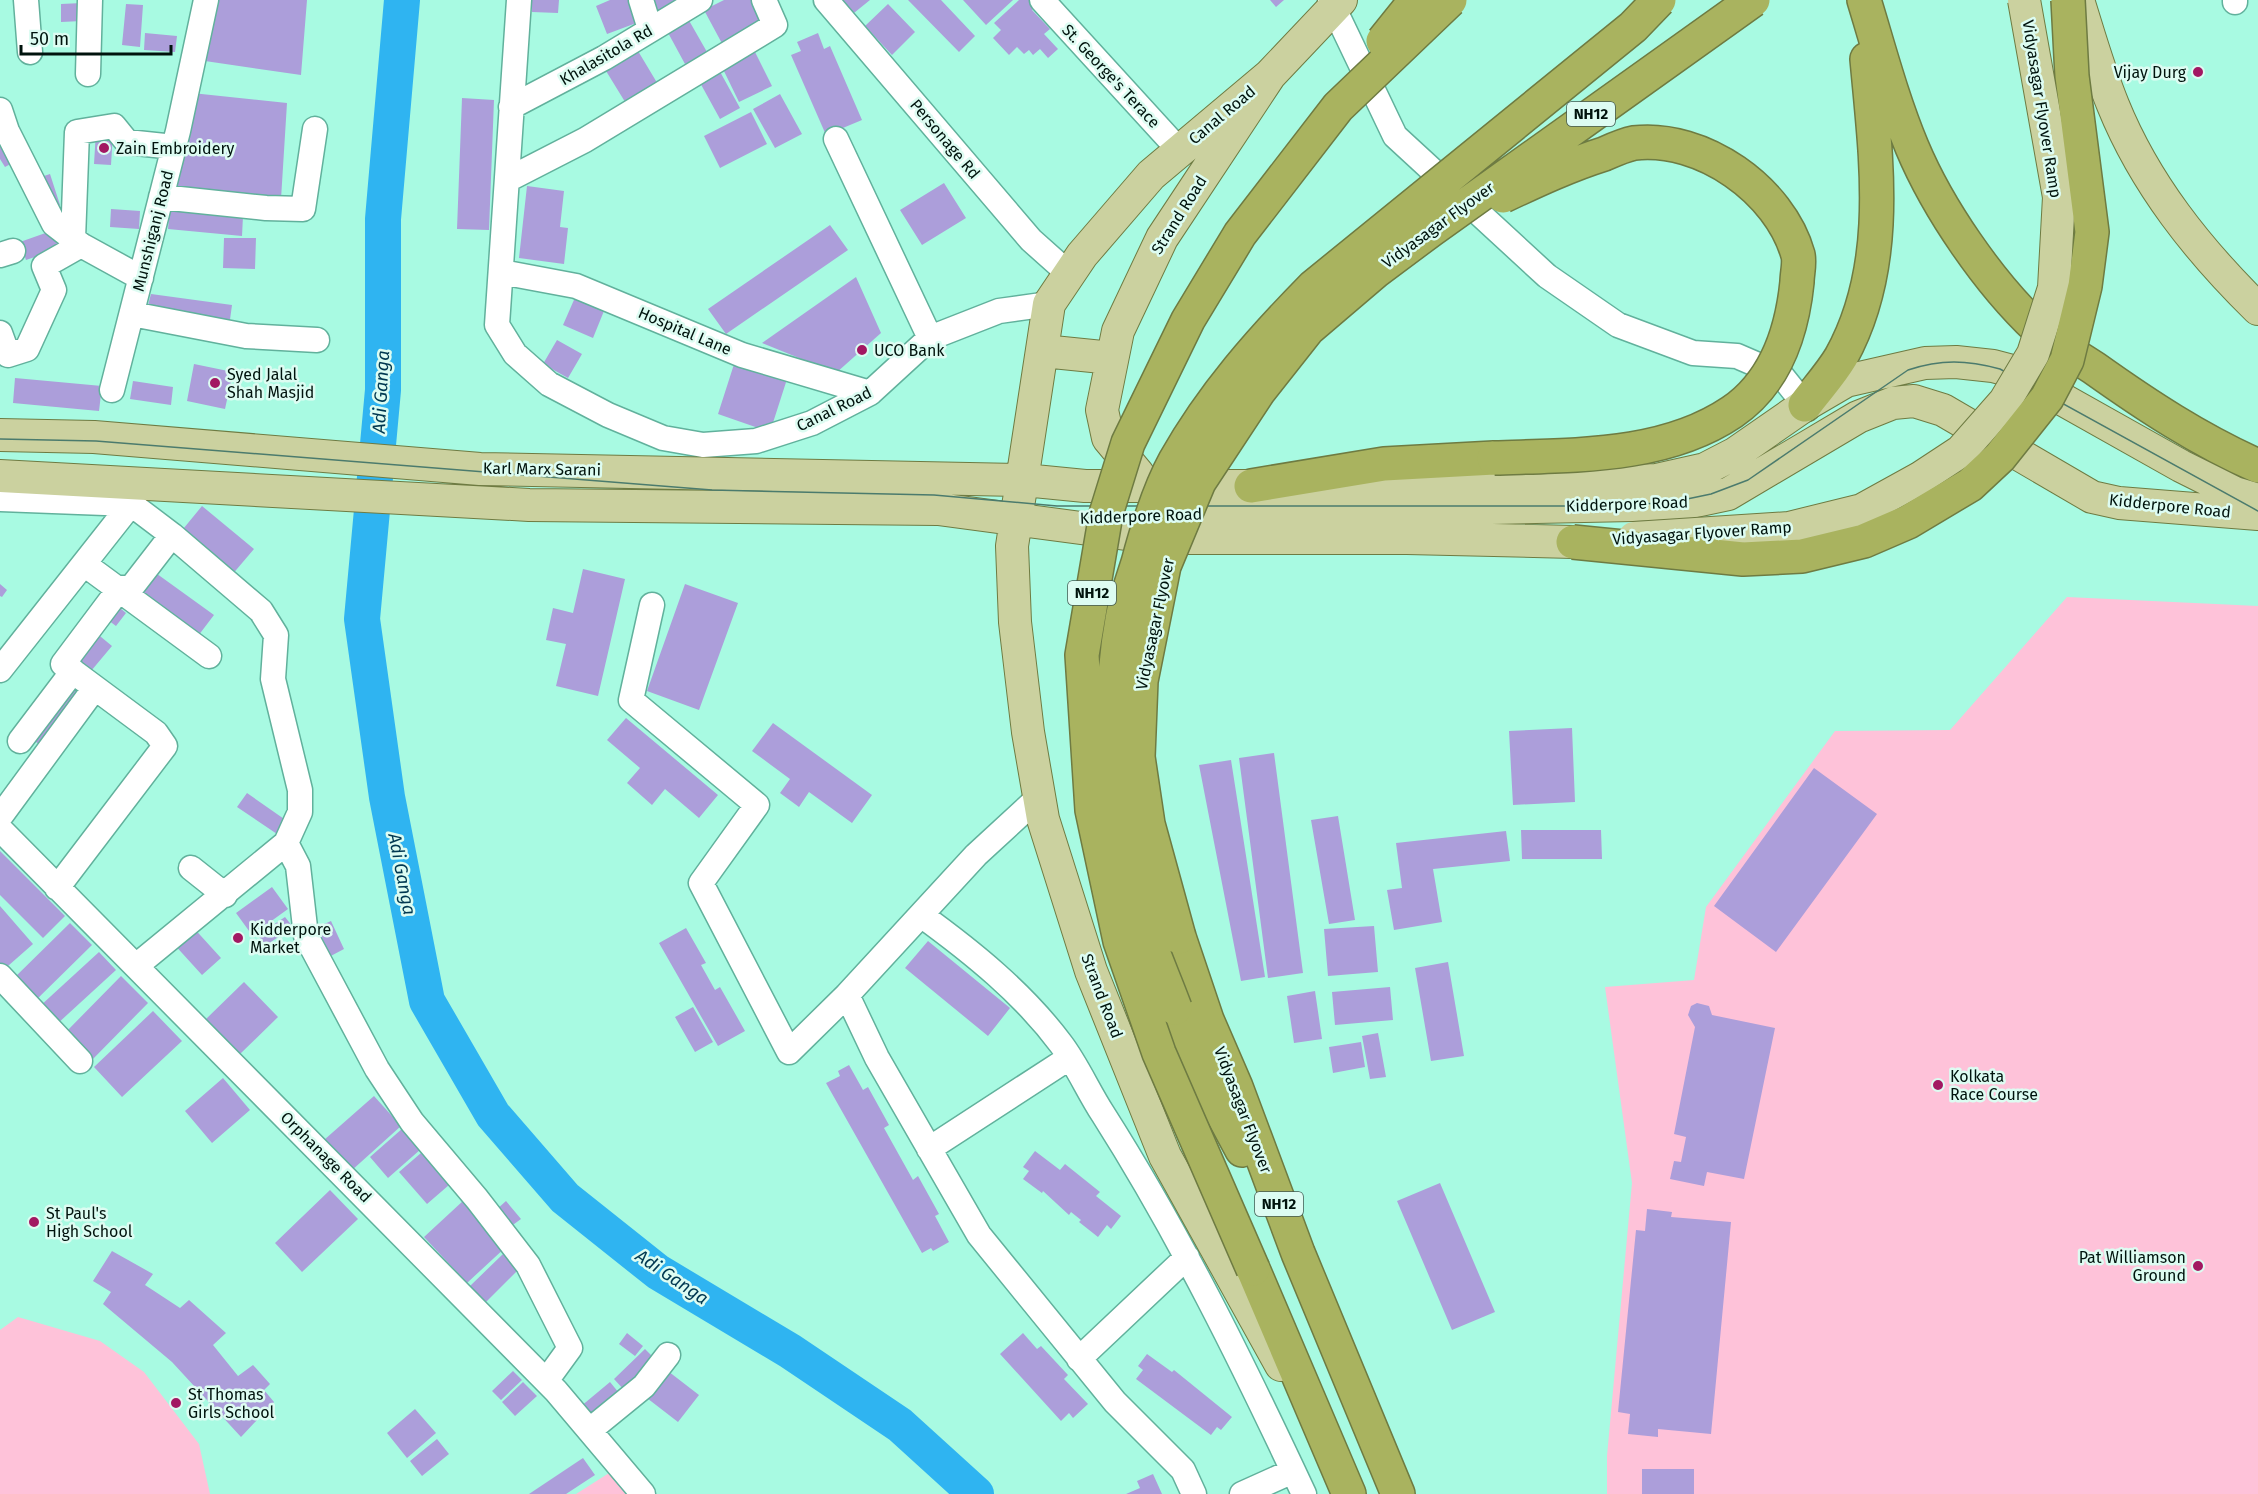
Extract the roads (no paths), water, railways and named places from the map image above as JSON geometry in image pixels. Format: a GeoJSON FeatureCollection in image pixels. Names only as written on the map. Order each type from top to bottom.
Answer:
{"type":"FeatureCollection","features":[{"type":"Feature","properties":{"kind":"highway"},"geometry":{"type":"LineString","coordinates":[[1338,107],[1396,24],[1416,0]]}},
{"type":"Feature","properties":{"kind":"highway","name":"NH12"},"geometry":{"type":"LineString","coordinates":[[1343,1481],[1160,1053],[1120,941],[1092,810],[1082,655],[1106,514],[1128,443],[1188,320],[1240,234],[1338,107],[1450,0]]}},
{"type":"Feature","properties":{"kind":"highway"},"geometry":{"type":"LineString","coordinates":[[1298,1253],[1214,1098],[1175,1008],[1144,925],[1121,822],[1115,754],[1115,684],[1122,620],[1147,530],[1174,462],[1219,391],[1266,335],[1313,287],[1633,27],[1659,0]]}},
{"type":"Feature","properties":{"kind":"highway","name":"Vidyasagar Flyover"},"geometry":{"type":"LineString","coordinates":[[1392,1481],[1298,1253],[1236,1087],[1207,1020],[1179,937],[1148,824],[1138,757],[1141,681],[1164,566],[1199,482],[1266,382],[1308,329],[1376,271],[1431,230],[1752,0]]}},
{"type":"Feature","properties":{"kind":"highway"},"geometry":{"type":"LineString","coordinates":[[1805,405],[1840,358],[1862,312],[1874,265],[1878,221],[1863,0]]}},
{"type":"Feature","properties":{"kind":"highway"},"geometry":{"type":"LineString","coordinates":[[1863,0],[1892,93],[1913,149],[1953,221],[1992,280],[2040,331],[2144,404],[2223,451],[2258,466]]}},
{"type":"Feature","properties":{"kind":"highway"},"geometry":{"type":"LineString","coordinates":[[1573,542],[1743,559],[1802,556],[1864,541],[1908,522],[1970,485],[2000,457],[2046,398],[2067,360],[2085,286],[2092,232],[2086,167],[2072,76],[2068,0]]}},
{"type":"Feature","properties":{"kind":"highway"},"geometry":{"type":"LineString","coordinates":[[1251,486],[1384,464],[1582,455],[1640,448],[1688,435],[1733,411],[1773,372],[1793,317],[1799,256],[1773,203],[1728,166],[1682,147],[1634,143],[1563,167],[1431,230]]}},
{"type":"Feature","properties":{"kind":"main road","name":"Vidyasagar Flyover Ramp"},"geometry":{"type":"LineString","coordinates":[[1017,519],[1156,538],[1573,542],[1789,528],[1862,510],[1920,478],[1960,451],[2005,401],[2033,354],[2054,288],[2059,196],[2025,0]]}},
{"type":"Feature","properties":{"kind":"main road"},"geometry":{"type":"LineString","coordinates":[[2078,0],[2113,105],[2141,161],[2173,213],[2214,266],[2258,309]]}},
{"type":"Feature","properties":{"kind":"main road","name":"Strand Road"},"geometry":{"type":"LineString","coordinates":[[1153,486],[1133,470],[1108,438],[1102,410],[1118,331],[1162,238],[1270,75],[1334,3]]}},
{"type":"Feature","properties":{"kind":"main road","name":"Canal Road"},"geometry":{"type":"LineString","coordinates":[[1049,304],[1068,273],[1151,174],[1270,75]]}},
{"type":"Feature","properties":{"kind":"main road","name":"Strand Road"},"geometry":{"type":"LineString","coordinates":[[1049,304],[1024,480],[1012,546],[1015,622],[1028,732],[1043,819],[1090,971],[1165,1156],[1343,1481]]}},
{"type":"Feature","properties":{"kind":"main road"},"geometry":{"type":"LineString","coordinates":[[1042,351],[1112,358]]}},
{"type":"Feature","properties":{"kind":"main road","name":"Kidderpore Road"},"geometry":{"type":"LineString","coordinates":[[1084,486],[1656,480],[1705,469],[1726,459],[1805,405],[1846,381],[1925,363],[1956,362],[2012,371],[2181,466],[2235,493],[2258,500]]}},
{"type":"Feature","properties":{"kind":"main road"},"geometry":{"type":"LineString","coordinates":[[1885,371],[1893,403]]}},
{"type":"Feature","properties":{"kind":"main road","name":"Kidderpore Road"},"geometry":{"type":"LineString","coordinates":[[1017,519],[1681,504],[1728,494],[1858,417],[1893,403],[1914,401],[1943,410],[2092,496],[2119,503],[2258,514]]}},
{"type":"Feature","properties":{"kind":"main road","name":"Karl Marx Sarani"},"geometry":{"type":"LineString","coordinates":[[0,435],[94,437],[480,469],[1024,480],[1084,486]]}},
{"type":"Feature","properties":{"kind":"main road"},"geometry":{"type":"LineString","coordinates":[[480,469],[529,505]]}},
{"type":"Feature","properties":{"kind":"main road"},"geometry":{"type":"LineString","coordinates":[[0,476],[529,505],[938,509],[1017,519]]}},
{"type":"Feature","properties":{"kind":"street"},"geometry":{"type":"LineString","coordinates":[[26,0],[30,52]]}},
{"type":"Feature","properties":{"kind":"street"},"geometry":{"type":"LineString","coordinates":[[88,74],[90,0]]}},
{"type":"Feature","properties":{"kind":"street","name":"Munshiganj Road"},"geometry":{"type":"LineString","coordinates":[[112,390],[174,147],[206,0]]}},
{"type":"Feature","properties":{"kind":"street","name":"Canal Road"},"geometry":{"type":"LineString","coordinates":[[519,0],[497,325],[514,354],[549,384],[608,415],[663,438],[704,445],[756,441],[812,423],[870,393],[930,338],[999,311],[1049,304]]}},
{"type":"Feature","properties":{"kind":"street"},"geometry":{"type":"LineString","coordinates":[[641,0],[650,29]]}},
{"type":"Feature","properties":{"kind":"street","name":"Khalasitola Rd"},"geometry":{"type":"LineString","coordinates":[[512,107],[604,58],[700,0]]}},
{"type":"Feature","properties":{"kind":"street"},"geometry":{"type":"LineString","coordinates":[[507,180],[585,140],[776,25],[764,0]]}},
{"type":"Feature","properties":{"kind":"street","name":"Personage Rd"},"geometry":{"type":"LineString","coordinates":[[826,0],[1031,240],[1068,273]]}},
{"type":"Feature","properties":{"kind":"street","name":"St. George's Terace"},"geometry":{"type":"LineString","coordinates":[[1042,0],[1180,151]]}},
{"type":"Feature","properties":{"kind":"street"},"geometry":{"type":"LineString","coordinates":[[1334,3],[1395,136],[1547,276],[1618,325],[1693,353],[1737,356],[1781,375],[1805,405]]}},
{"type":"Feature","properties":{"kind":"street"},"geometry":{"type":"LineString","coordinates":[[0,110],[7,131],[54,224],[77,242],[141,278]]}},
{"type":"Feature","properties":{"kind":"street"},"geometry":{"type":"LineString","coordinates":[[77,242],[77,132],[114,126],[127,142],[174,147]]}},
{"type":"Feature","properties":{"kind":"street"},"geometry":{"type":"LineString","coordinates":[[161,197],[266,208],[303,209],[315,129]]}},
{"type":"Feature","properties":{"kind":"street"},"geometry":{"type":"LineString","coordinates":[[836,140],[930,338]]}},
{"type":"Feature","properties":{"kind":"street"},"geometry":{"type":"LineString","coordinates":[[0,333],[8,355],[27,349],[54,290],[44,266],[77,242]]}},
{"type":"Feature","properties":{"kind":"street","name":"Hospital Lane"},"geometry":{"type":"LineString","coordinates":[[501,272],[576,286],[742,356],[870,393]]}},
{"type":"Feature","properties":{"kind":"street"},"geometry":{"type":"LineString","coordinates":[[132,314],[246,336],[317,340]]}},
{"type":"Feature","properties":{"kind":"street"},"geometry":{"type":"LineString","coordinates":[[0,499],[131,504],[172,535],[261,611],[276,634],[273,679],[300,790],[300,812],[286,843],[136,966]]}},
{"type":"Feature","properties":{"kind":"street"},"geometry":{"type":"LineString","coordinates":[[0,670],[131,504]]}},
{"type":"Feature","properties":{"kind":"street"},"geometry":{"type":"LineString","coordinates":[[120,588],[131,588],[172,535]]}},
{"type":"Feature","properties":{"kind":"street"},"geometry":{"type":"LineString","coordinates":[[84,564],[120,588],[209,656]]}},
{"type":"Feature","properties":{"kind":"street"},"geometry":{"type":"LineString","coordinates":[[57,888],[165,746],[156,734],[63,664],[120,588]]}},
{"type":"Feature","properties":{"kind":"street"},"geometry":{"type":"LineString","coordinates":[[651,605],[631,700],[757,805],[701,883],[789,1052],[847,995],[976,855],[1039,797]]}},
{"type":"Feature","properties":{"kind":"street"},"geometry":{"type":"LineString","coordinates":[[20,741],[73,671]]}},
{"type":"Feature","properties":{"kind":"street"},"geometry":{"type":"LineString","coordinates":[[0,817],[94,689]]}},
{"type":"Feature","properties":{"kind":"street","name":"Orphanage Road"},"geometry":{"type":"LineString","coordinates":[[0,829],[546,1381],[643,1494]]}},
{"type":"Feature","properties":{"kind":"street"},"geometry":{"type":"LineString","coordinates":[[286,843],[298,866],[306,936],[377,1069],[412,1122],[477,1199],[528,1265],[570,1348],[546,1381]]}},
{"type":"Feature","properties":{"kind":"street"},"geometry":{"type":"LineString","coordinates":[[191,868],[225,895]]}},
{"type":"Feature","properties":{"kind":"street"},"geometry":{"type":"LineString","coordinates":[[921,915],[972,953],[1020,997],[1061,1044],[1151,1190],[1258,1393],[1304,1494]]}},
{"type":"Feature","properties":{"kind":"street"},"geometry":{"type":"LineString","coordinates":[[0,976],[80,1061]]}},
{"type":"Feature","properties":{"kind":"street"},"geometry":{"type":"LineString","coordinates":[[847,995],[877,1059],[979,1235],[1115,1402],[1183,1470],[1194,1494]]}},
{"type":"Feature","properties":{"kind":"street"},"geometry":{"type":"LineString","coordinates":[[929,1149],[1069,1058]]}},
{"type":"Feature","properties":{"kind":"street"},"geometry":{"type":"LineString","coordinates":[[1079,1359],[1187,1257]]}},
{"type":"Feature","properties":{"kind":"street"},"geometry":{"type":"LineString","coordinates":[[590,1430],[644,1386],[668,1355]]}},
{"type":"Feature","properties":{"kind":"street"},"geometry":{"type":"LineString","coordinates":[[1242,1494],[1293,1471]]}},
{"type":"Feature","properties":{"kind":"waterway","name":"Adi Ganga"},"geometry":{"type":"LineString","coordinates":[[402,0],[383,219],[383,390],[362,619],[387,797],[427,1001],[493,1115],[565,1198],[658,1272],[790,1351],[900,1425],[976,1494]]}},
{"type":"Feature","properties":{"kind":"tram line"},"geometry":{"type":"LineString","coordinates":[[0,439],[96,441],[712,490],[934,495],[1057,506],[1568,506],[1668,503],[1711,494],[1748,480],[1908,370],[1920,366],[1954,362],[2000,369],[2258,511]]}},
{"type":"Feature","properties":{"kind":"place","name":"Vijay Durg"},"geometry":{"type":"Point","coordinates":[2198,72]}},
{"type":"Feature","properties":{"kind":"place","name":"Zain Embroidery"},"geometry":{"type":"Point","coordinates":[104,148]}},
{"type":"Feature","properties":{"kind":"place","name":"UCO Bank"},"geometry":{"type":"Point","coordinates":[862,350]}},
{"type":"Feature","properties":{"kind":"place","name":"Syed Jalal Shah Masjid"},"geometry":{"type":"Point","coordinates":[215,383]}},
{"type":"Feature","properties":{"kind":"place","name":"Kidderpore Market"},"geometry":{"type":"Point","coordinates":[238,938]}},
{"type":"Feature","properties":{"kind":"place","name":"Kolkata Race Course"},"geometry":{"type":"Point","coordinates":[1938,1085]}},
{"type":"Feature","properties":{"kind":"place","name":"St Paul's High School"},"geometry":{"type":"Point","coordinates":[34,1222]}},
{"type":"Feature","properties":{"kind":"place","name":"Pat Williamson Ground"},"geometry":{"type":"Point","coordinates":[2198,1266]}},
{"type":"Feature","properties":{"kind":"place","name":"St Thomas Girls School"},"geometry":{"type":"Point","coordinates":[176,1403]}}]}
